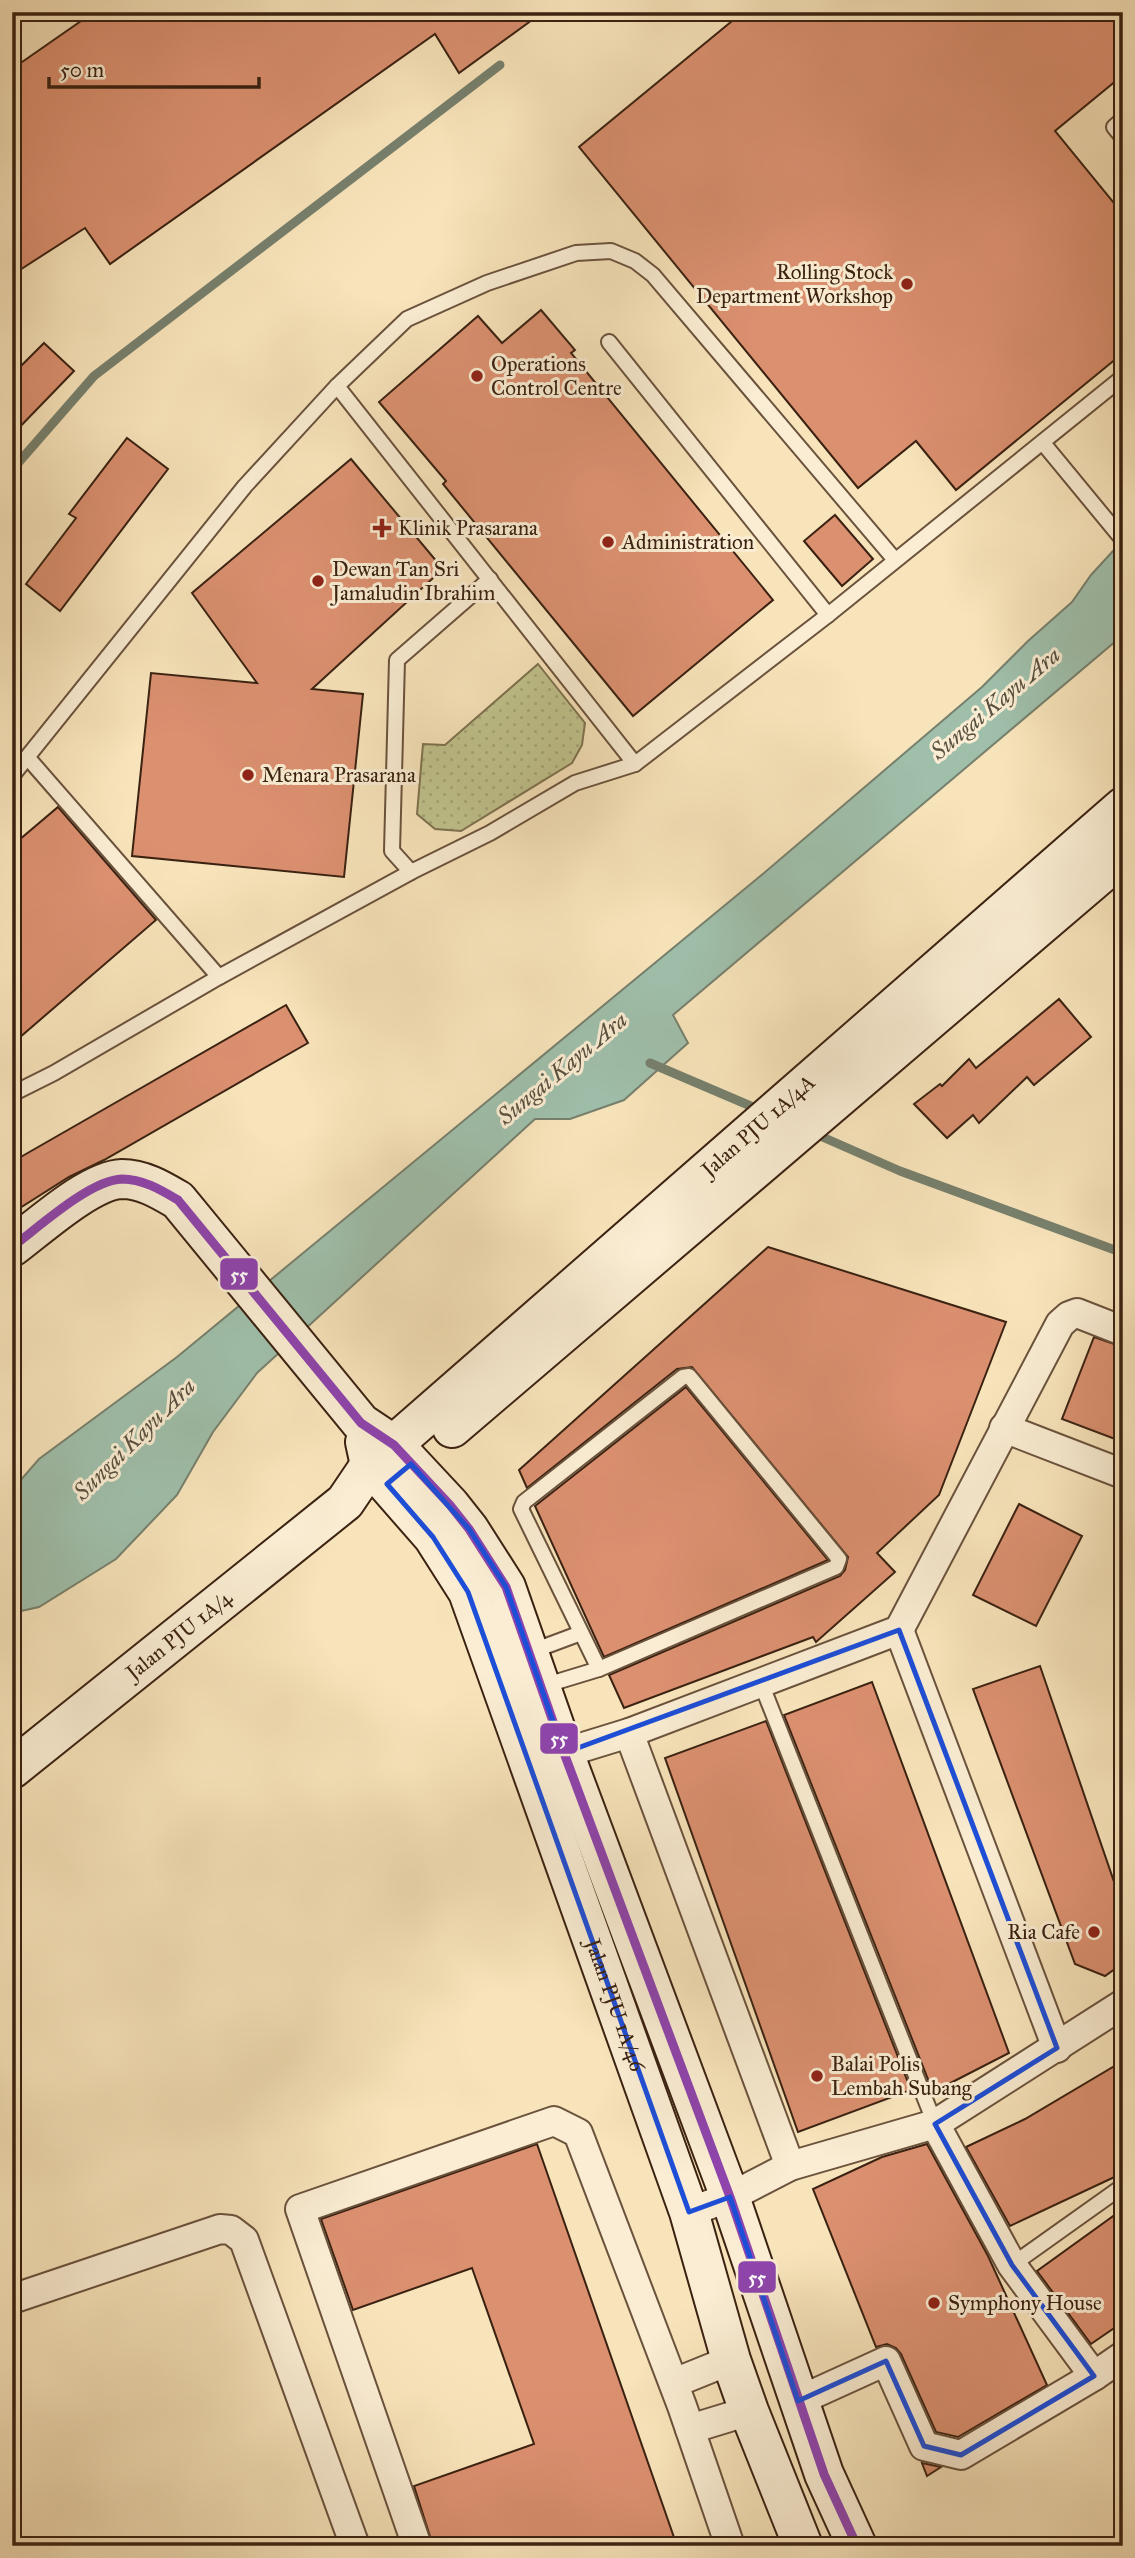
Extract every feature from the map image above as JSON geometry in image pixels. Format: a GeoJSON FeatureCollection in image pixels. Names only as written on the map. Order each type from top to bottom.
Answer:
{"type":"FeatureCollection","features":[{"type":"Feature","properties":{"kind":"street","name":"Jalan PJU 1A/4A"},"geometry":{"type":"LineString","coordinates":[[836,1079],[1123,807]]}},
{"type":"Feature","properties":{"kind":"street","name":"Jalan PJU 1A/4A"},"geometry":{"type":"LineString","coordinates":[[391,1464],[836,1079],[1123,855]]}},
{"type":"Feature","properties":{"kind":"street","name":"Jalan PJU 1A/4A"},"geometry":{"type":"LineString","coordinates":[[391,1464],[446,1434],[765,1139]]}},
{"type":"Feature","properties":{"kind":"street"},"geometry":{"type":"LineString","coordinates":[[12,1247],[92,1187],[120,1179],[156,1187],[178,1200],[357,1417],[391,1464]]}},
{"type":"Feature","properties":{"kind":"street"},"geometry":{"type":"LineString","coordinates":[[564,1753],[629,1734],[899,1630],[1060,1324],[1077,1313],[1123,1331]]}},
{"type":"Feature","properties":{"kind":"street"},"geometry":{"type":"LineString","coordinates":[[1004,1428],[1123,1474]]}},
{"type":"Feature","properties":{"kind":"street"},"geometry":{"type":"LineString","coordinates":[[443,1498],[440,1467],[446,1434]]}},
{"type":"Feature","properties":{"kind":"street","name":"Jalan PJU 1A/46"},"geometry":{"type":"LineString","coordinates":[[391,1464],[443,1498],[469,1529],[506,1587],[564,1753],[730,2197],[824,2474],[857,2546]]}},
{"type":"Feature","properties":{"kind":"street","name":"Jalan PJU 1A/46"},"geometry":{"type":"LineString","coordinates":[[391,1464],[468,1592],[689,2212],[731,2360],[803,2546]]}},
{"type":"Feature","properties":{"kind":"street","name":"Jalan PJU 1A/4"},"geometry":{"type":"LineString","coordinates":[[12,1769],[391,1464]]}},
{"type":"Feature","properties":{"kind":"street"},"geometry":{"type":"LineString","coordinates":[[899,1630],[1057,2048]]}},
{"type":"Feature","properties":{"kind":"street"},"geometry":{"type":"LineString","coordinates":[[629,1734],[790,2166]]}},
{"type":"Feature","properties":{"kind":"street"},"geometry":{"type":"LineString","coordinates":[[689,2212],[730,2197],[790,2166],[935,2124],[1123,2004]]}},
{"type":"Feature","properties":{"kind":"street"},"geometry":{"type":"LineString","coordinates":[[417,2546],[300,2209],[554,2121],[578,2133],[674,2383],[730,2546]]}},
{"type":"Feature","properties":{"kind":"street"},"geometry":{"type":"LineString","coordinates":[[935,2124],[1012,2265],[1094,2376]]}},
{"type":"Feature","properties":{"kind":"street"},"geometry":{"type":"LineString","coordinates":[[12,2299],[220,2229],[231,2231],[244,2239],[355,2546]]}},
{"type":"Feature","properties":{"kind":"street"},"geometry":{"type":"LineString","coordinates":[[798,2401],[886,2361],[923,2446],[961,2455],[1123,2356]]}},
{"type":"Feature","properties":{"kind":"street"},"geometry":{"type":"LineString","coordinates":[[674,2383],[731,2360]]}},
{"type":"Feature","properties":{"kind":"street"},"geometry":{"type":"LineString","coordinates":[[690,2429],[749,2411]]}},
{"type":"Feature","properties":{"kind":"lane"},"geometry":{"type":"LineString","coordinates":[[1123,119],[1114,127],[1123,138]]}},
{"type":"Feature","properties":{"kind":"lane"},"geometry":{"type":"LineString","coordinates":[[12,776],[245,486],[337,386],[407,319],[488,283],[576,253],[611,251],[635,261],[653,275],[895,560]]}},
{"type":"Feature","properties":{"kind":"lane"},"geometry":{"type":"LineString","coordinates":[[608,342],[828,615]]}},
{"type":"Feature","properties":{"kind":"lane"},"geometry":{"type":"LineString","coordinates":[[12,1094],[411,872],[490,833],[575,783],[635,764],[828,615],[1123,377]]}},
{"type":"Feature","properties":{"kind":"lane"},"geometry":{"type":"LineString","coordinates":[[337,386],[635,764]]}},
{"type":"Feature","properties":{"kind":"lane"},"geometry":{"type":"LineString","coordinates":[[1042,443],[1123,540]]}},
{"type":"Feature","properties":{"kind":"lane"},"geometry":{"type":"LineString","coordinates":[[411,872],[391,851],[397,660],[490,579]]}},
{"type":"Feature","properties":{"kind":"lane"},"geometry":{"type":"LineString","coordinates":[[28,758],[219,977]]}},
{"type":"Feature","properties":{"kind":"lane"},"geometry":{"type":"LineString","coordinates":[[535,1669],[599,1670],[836,1567],[839,1559],[689,1376],[683,1377],[524,1503],[522,1509],[599,1670]]}},
{"type":"Feature","properties":{"kind":"lane"},"geometry":{"type":"LineString","coordinates":[[535,1669],[581,1633]]}},
{"type":"Feature","properties":{"kind":"lane"},"geometry":{"type":"LineString","coordinates":[[761,1683],[935,2124]]}},
{"type":"Feature","properties":{"kind":"lane"},"geometry":{"type":"LineString","coordinates":[[1012,2265],[1123,2186]]}},
{"type":"Feature","properties":{"kind":"highlighted area"},"geometry":{"type":"Polygon","coordinates":[[[411,1464],[422,1473],[469,1529],[506,1587],[564,1753],[899,1630],[1057,2048],[935,2124],[1012,2265],[1094,2376],[961,2455],[924,2446],[886,2361],[798,2401],[730,2197],[689,2212],[468,1592],[433,1537],[387,1484],[411,1464]]]}},
{"type":"Feature","properties":{"kind":"green space"},"geometry":{"type":"Polygon","coordinates":[[[538,664],[585,723],[582,745],[572,763],[461,831],[435,829],[417,814],[423,744],[445,745],[538,664]]]}},
{"type":"Feature","properties":{"kind":"water","name":"Sungai Kayu Ara"},"geometry":{"type":"Polygon","coordinates":[[[1123,540],[1123,635],[673,1015],[688,1043],[624,1100],[570,1119],[535,1119],[257,1373],[213,1432],[177,1495],[116,1559],[39,1607],[12,1613],[12,1490],[39,1459],[177,1357],[764,873],[982,687],[1072,602],[1091,575],[1123,540]]]}},
{"type":"Feature","properties":{"kind":"building"},"geometry":{"type":"Polygon","coordinates":[[[94,12],[543,12],[459,73],[435,34],[110,264],[85,228],[12,275],[12,69],[94,12]]]}},
{"type":"Feature","properties":{"kind":"building","name":"Rolling Stock Department Workshop"},"geometry":{"type":"Polygon","coordinates":[[[743,12],[1123,12],[1123,75],[1055,131],[1123,214],[1123,353],[956,490],[916,441],[858,488],[579,147],[743,12]]]}},
{"type":"Feature","properties":{"kind":"building","name":"Administration"},"geometry":{"type":"Polygon","coordinates":[[[541,310],[575,350],[571,353],[773,600],[633,716],[443,484],[446,481],[379,402],[478,316],[502,343],[541,310]]]}},
{"type":"Feature","properties":{"kind":"building"},"geometry":{"type":"Polygon","coordinates":[[[44,343],[74,371],[12,435],[12,375],[44,343]]]}},
{"type":"Feature","properties":{"kind":"building"},"geometry":{"type":"Polygon","coordinates":[[[127,438],[168,469],[60,611],[26,584],[76,518],[69,514],[127,438]]]}},
{"type":"Feature","properties":{"kind":"building"},"geometry":{"type":"Polygon","coordinates":[[[351,459],[443,569],[312,689],[363,694],[344,877],[132,856],[151,673],[257,683],[192,593],[351,459]]]}},
{"type":"Feature","properties":{"kind":"building"},"geometry":{"type":"Polygon","coordinates":[[[835,515],[873,559],[842,586],[804,541],[835,515]]]}},
{"type":"Feature","properties":{"kind":"building"},"geometry":{"type":"Polygon","coordinates":[[[58,807],[156,920],[12,1044],[12,846],[58,807]]]}},
{"type":"Feature","properties":{"kind":"building"},"geometry":{"type":"Polygon","coordinates":[[[1059,999],[1091,1037],[1034,1085],[1027,1077],[979,1123],[973,1115],[947,1138],[914,1104],[940,1084],[942,1086],[969,1059],[976,1068],[1059,999]]]}},
{"type":"Feature","properties":{"kind":"building"},"geometry":{"type":"Polygon","coordinates":[[[286,1005],[308,1043],[104,1160],[69,1177],[12,1213],[12,1162],[286,1005]]]}},
{"type":"Feature","properties":{"kind":"building"},"geometry":{"type":"Polygon","coordinates":[[[768,1247],[1006,1322],[939,1495],[877,1553],[895,1572],[816,1642],[813,1637],[624,1708],[609,1675],[840,1576],[845,1570],[848,1557],[692,1367],[677,1369],[527,1488],[519,1470],[768,1247]]]}},
{"type":"Feature","properties":{"kind":"building"},"geometry":{"type":"Polygon","coordinates":[[[1094,1337],[1123,1347],[1123,1442],[1062,1419],[1094,1337]]]}},
{"type":"Feature","properties":{"kind":"building"},"geometry":{"type":"Polygon","coordinates":[[[686,1387],[828,1560],[604,1657],[535,1506],[686,1387]]]}},
{"type":"Feature","properties":{"kind":"building"},"geometry":{"type":"Polygon","coordinates":[[[1019,1504],[1082,1536],[1036,1626],[973,1595],[1019,1504]]]}},
{"type":"Feature","properties":{"kind":"building"},"geometry":{"type":"Polygon","coordinates":[[[1040,1666],[1123,1908],[1123,1963],[1105,1976],[1075,1964],[973,1689],[1040,1666]]]}},
{"type":"Feature","properties":{"kind":"building"},"geometry":{"type":"Polygon","coordinates":[[[872,1682],[1009,2053],[933,2092],[784,1715],[872,1682]]]}},
{"type":"Feature","properties":{"kind":"building"},"geometry":{"type":"Polygon","coordinates":[[[766,1721],[911,2090],[798,2132],[665,1758],[766,1721]]]}},
{"type":"Feature","properties":{"kind":"building"},"geometry":{"type":"Polygon","coordinates":[[[1123,2061],[1123,2173],[1010,2226],[966,2147],[1025,2119],[1123,2061]]]}},
{"type":"Feature","properties":{"kind":"building"},"geometry":{"type":"Polygon","coordinates":[[[537,2144],[677,2546],[576,2546],[573,2537],[549,2546],[433,2546],[414,2486],[534,2444],[472,2268],[353,2310],[321,2219],[537,2144]]]}},
{"type":"Feature","properties":{"kind":"building","name":"Symphony House"},"geometry":{"type":"Polygon","coordinates":[[[927,2144],[988,2256],[1047,2385],[958,2437],[936,2432],[896,2348],[887,2344],[876,2347],[813,2189],[882,2157],[927,2144]]]}},
{"type":"Feature","properties":{"kind":"building"},"geometry":{"type":"Polygon","coordinates":[[[1123,2209],[1123,2322],[1091,2344],[1037,2271],[1123,2209]]]}},
{"type":"Feature","properties":{"kind":"building"},"geometry":{"type":"Polygon","coordinates":[[[922,2463],[941,2467],[927,2476],[922,2463]]]}},
{"type":"Feature","properties":{"kind":"waterway"},"geometry":{"type":"LineString","coordinates":[[12,470],[94,376],[500,65]]}},
{"type":"Feature","properties":{"kind":"waterway"},"geometry":{"type":"LineString","coordinates":[[650,1063],[760,1110]]}},
{"type":"Feature","properties":{"kind":"waterway"},"geometry":{"type":"LineString","coordinates":[[811,1132],[900,1171],[1123,1253]]}},
{"type":"Feature","properties":{"kind":"transit line","name":"55"},"geometry":{"type":"LineString","coordinates":[[12,1247],[65,1206],[109,1181],[137,1181],[178,1200],[361,1423],[394,1445],[469,1529],[506,1587],[564,1753],[730,2197],[824,2474],[857,2546]]}},
{"type":"Feature","properties":{"kind":"place","name":"Rolling Stock Department Workshop"},"geometry":{"type":"Point","coordinates":[907,284]}},
{"type":"Feature","properties":{"kind":"place","name":"Operations Control Centre"},"geometry":{"type":"Point","coordinates":[477,376]}},
{"type":"Feature","properties":{"kind":"place","name":"Klinik Prasarana"},"geometry":{"type":"Point","coordinates":[382,528]}},
{"type":"Feature","properties":{"kind":"place","name":"Administration"},"geometry":{"type":"Point","coordinates":[608,542]}},
{"type":"Feature","properties":{"kind":"place","name":"Dewan Tan Sri Jamaludin Ibrahim"},"geometry":{"type":"Point","coordinates":[318,581]}},
{"type":"Feature","properties":{"kind":"place","name":"Menara Prasarana"},"geometry":{"type":"Point","coordinates":[248,775]}},
{"type":"Feature","properties":{"kind":"place","name":"Ria Cafe"},"geometry":{"type":"Point","coordinates":[1094,1932]}},
{"type":"Feature","properties":{"kind":"place","name":"Balai Polis Lembah Subang"},"geometry":{"type":"Point","coordinates":[817,2076]}},
{"type":"Feature","properties":{"kind":"place","name":"Symphony House"},"geometry":{"type":"Point","coordinates":[934,2303]}}]}
